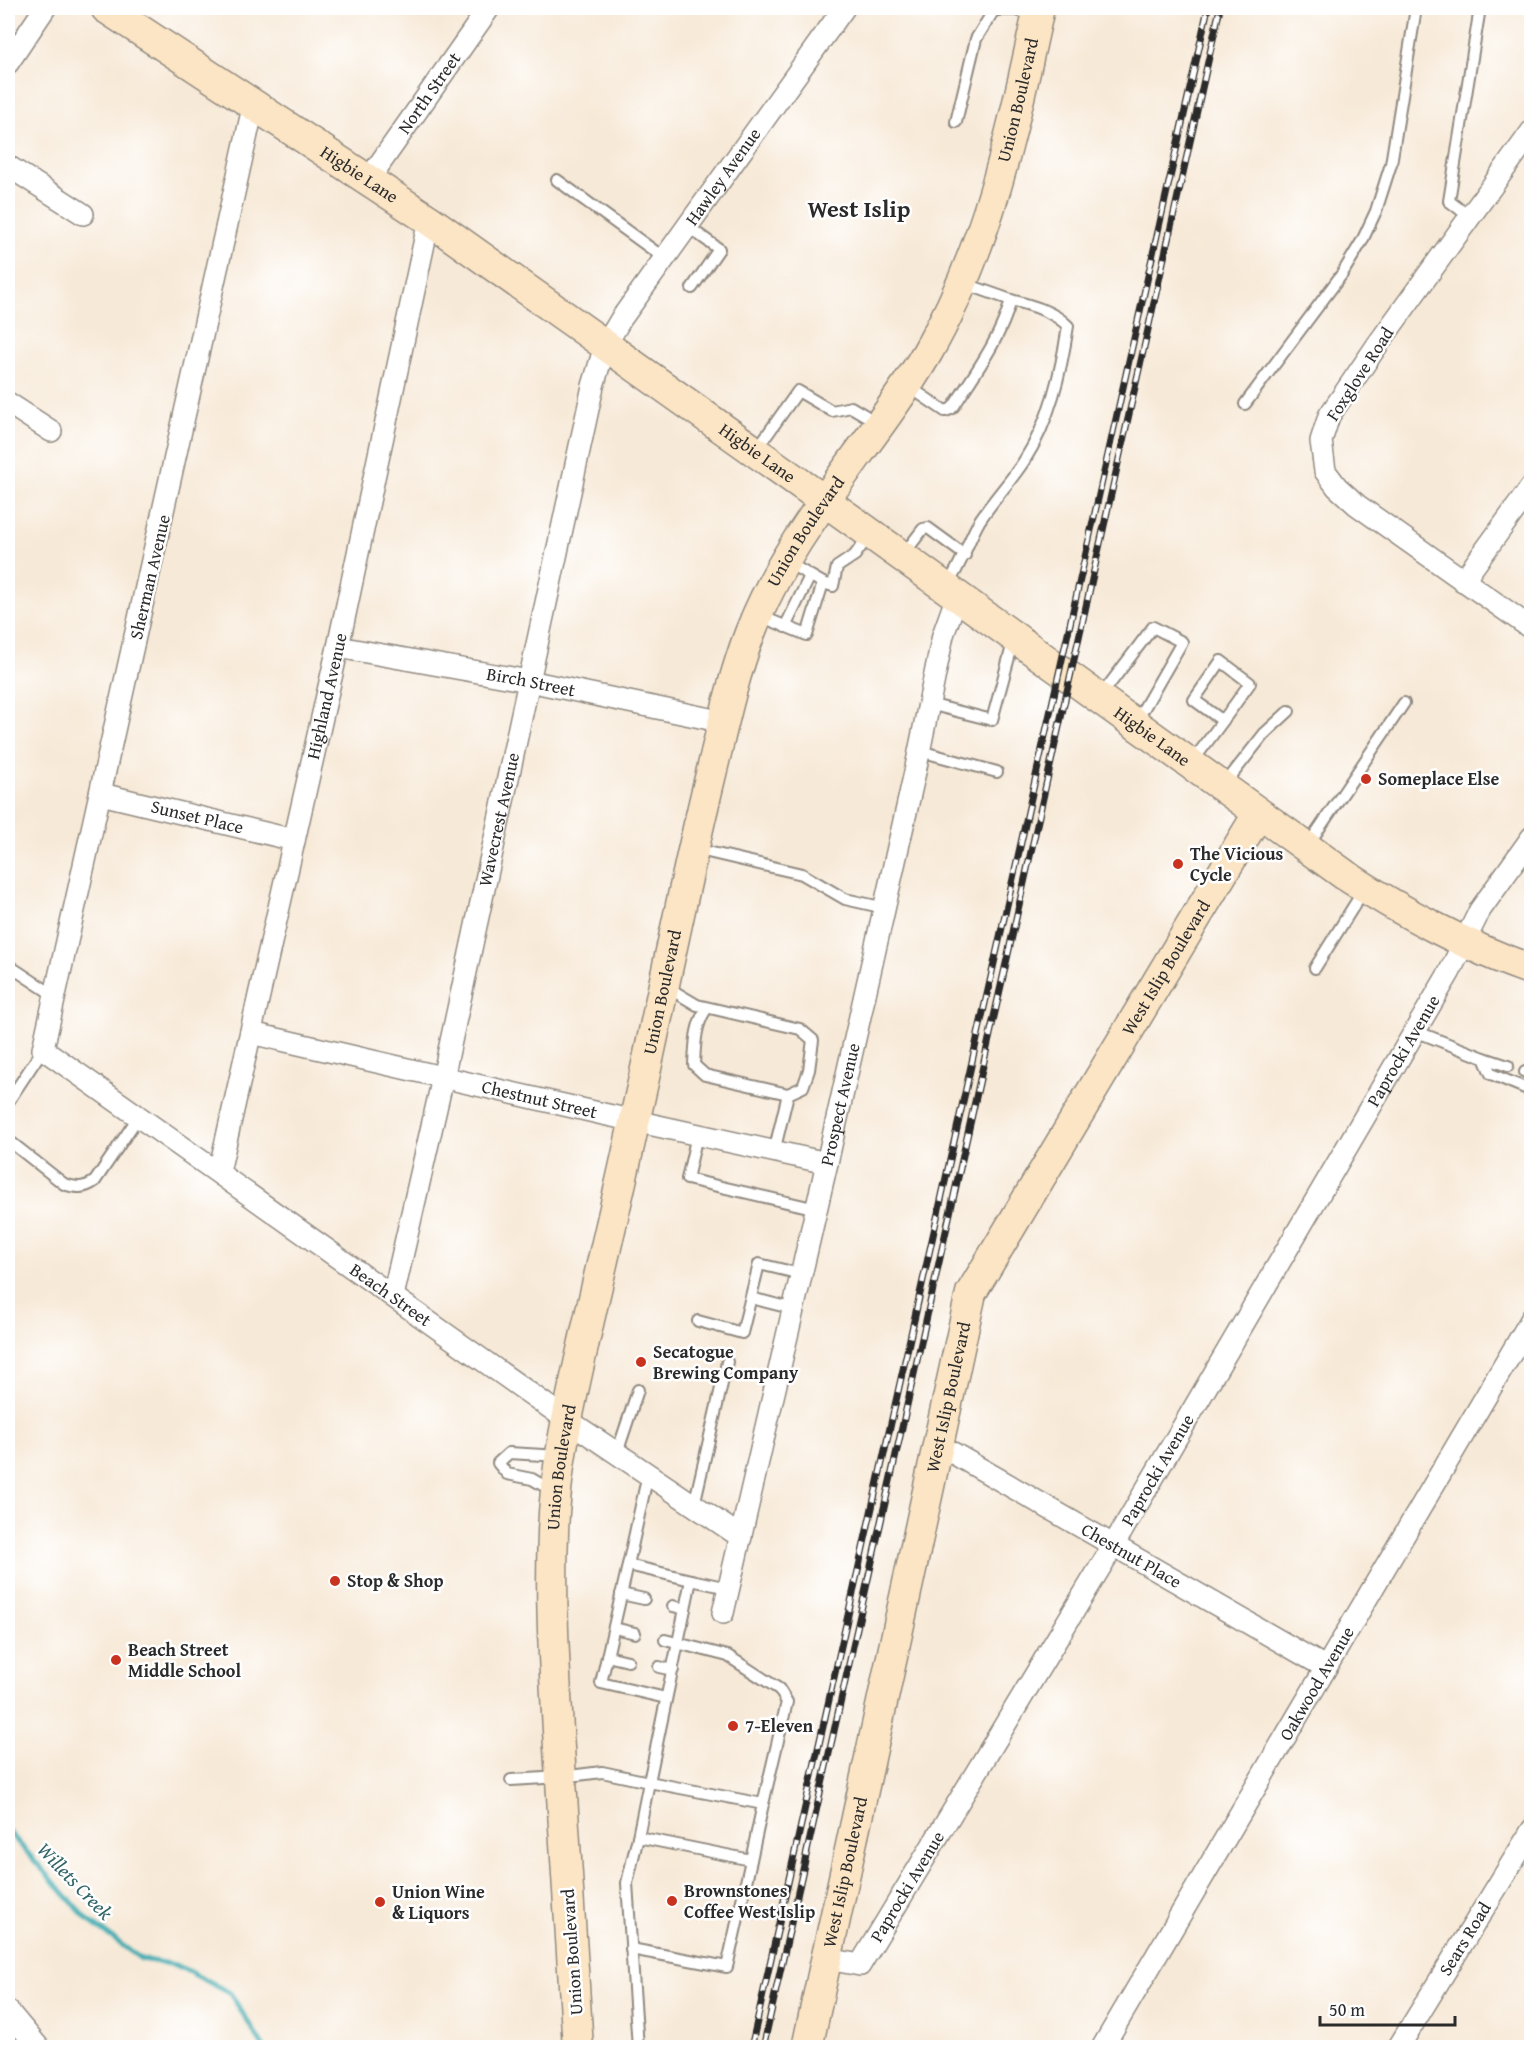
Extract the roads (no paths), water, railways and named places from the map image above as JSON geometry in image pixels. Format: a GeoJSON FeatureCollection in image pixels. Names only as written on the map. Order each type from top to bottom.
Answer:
{"type":"FeatureCollection","features":[{"type":"Feature","properties":{"kind":"main road","name":"Union Boulevard"},"geometry":{"type":"LineString","coordinates":[[578,2048],[552,1623],[553,1532],[556,1494],[567,1419],[693,849],[740,659],[757,615],[785,561],[907,385],[940,330],[963,283],[984,228],[1003,165],[1038,11]]}},
{"type":"Feature","properties":{"kind":"main road","name":"Higbie Lane"},"geometry":{"type":"LineString","coordinates":[[124,12],[254,103],[429,220],[870,533],[1306,848],[1365,888],[1419,918],[1532,970]]}},
{"type":"Feature","properties":{"kind":"main road","name":"West Islip Boulevard"},"geometry":{"type":"LineString","coordinates":[[807,2048],[971,1293],[1258,814]]}},
{"type":"Feature","properties":{"kind":"street"},"geometry":{"type":"LineString","coordinates":[[8,63],[45,8]]}},
{"type":"Feature","properties":{"kind":"street","name":"North Street"},"geometry":{"type":"LineString","coordinates":[[369,179],[489,8]]}},
{"type":"Feature","properties":{"kind":"street","name":"Hawley Avenue"},"geometry":{"type":"LineString","coordinates":[[605,346],[664,258],[844,8]]}},
{"type":"Feature","properties":{"kind":"street","name":"Sherman Avenue"},"geometry":{"type":"LineString","coordinates":[[43,1049],[254,103]]}},
{"type":"Feature","properties":{"kind":"street","name":"Foxglove Road"},"geometry":{"type":"LineString","coordinates":[[1532,131],[1335,407],[1329,416],[1321,441],[1325,471],[1337,487],[1356,505],[1532,629]]}},
{"type":"Feature","properties":{"kind":"street"},"geometry":{"type":"LineString","coordinates":[[8,166],[83,214]]}},
{"type":"Feature","properties":{"kind":"street","name":"Highland Avenue"},"geometry":{"type":"LineString","coordinates":[[219,1172],[338,648],[429,220]]}},
{"type":"Feature","properties":{"kind":"street","name":"Wavecrest Avenue"},"geometry":{"type":"LineString","coordinates":[[393,1296],[443,1078],[593,386],[605,346]]}},
{"type":"Feature","properties":{"kind":"street"},"geometry":{"type":"LineString","coordinates":[[8,403],[51,431]]}},
{"type":"Feature","properties":{"kind":"street"},"geometry":{"type":"LineString","coordinates":[[1463,581],[1532,486]]}},
{"type":"Feature","properties":{"kind":"street","name":"Prospect Avenue"},"geometry":{"type":"LineString","coordinates":[[723,1613],[885,908],[920,751],[951,592]]}},
{"type":"Feature","properties":{"kind":"street","name":"Birch Street"},"geometry":{"type":"LineString","coordinates":[[338,648],[529,681],[724,722]]}},
{"type":"Feature","properties":{"kind":"street","name":"Sunset Place"},"geometry":{"type":"LineString","coordinates":[[101,794],[294,840]]}},
{"type":"Feature","properties":{"kind":"street","name":"Paprocki Avenue"},"geometry":{"type":"LineString","coordinates":[[828,1959],[860,1965],[1113,1545],[1415,1030],[1480,910],[1532,837]]}},
{"type":"Feature","properties":{"kind":"street","name":"Chestnut Street"},"geometry":{"type":"LineString","coordinates":[[252,1033],[827,1163]]}},
{"type":"Feature","properties":{"kind":"street","name":"Beach Street"},"geometry":{"type":"LineString","coordinates":[[43,1049],[567,1419],[741,1537]]}},
{"type":"Feature","properties":{"kind":"street","name":"Oakwood Avenue"},"geometry":{"type":"LineString","coordinates":[[1102,2048],[1532,1318]]}},
{"type":"Feature","properties":{"kind":"street","name":"Chestnut Place"},"geometry":{"type":"LineString","coordinates":[[939,1445],[1325,1667]]}},
{"type":"Feature","properties":{"kind":"street","name":"Sears Road"},"geometry":{"type":"LineString","coordinates":[[1398,2048],[1532,1830]]}},
{"type":"Feature","properties":{"kind":"street"},"geometry":{"type":"LineString","coordinates":[[8,2011],[39,2048]]}},
{"type":"Feature","properties":{"kind":"lane"},"geometry":{"type":"LineString","coordinates":[[1245,404],[1342,274],[1376,212],[1390,164],[1416,8]]}},
{"type":"Feature","properties":{"kind":"lane"},"geometry":{"type":"LineString","coordinates":[[1470,217],[1449,201],[1480,8]]}},
{"type":"Feature","properties":{"kind":"lane"},"geometry":{"type":"LineString","coordinates":[[956,122],[976,39],[994,10],[1038,11]]}},
{"type":"Feature","properties":{"kind":"lane"},"geometry":{"type":"LineString","coordinates":[[557,180],[664,258]]}},
{"type":"Feature","properties":{"kind":"lane"},"geometry":{"type":"LineString","coordinates":[[687,226],[719,249],[692,288]]}},
{"type":"Feature","properties":{"kind":"lane"},"geometry":{"type":"LineString","coordinates":[[951,592],[981,519],[1037,440],[1048,414],[1068,326],[1061,319],[1035,306],[963,283]]}},
{"type":"Feature","properties":{"kind":"lane"},"geometry":{"type":"LineString","coordinates":[[907,385],[945,411],[951,409],[985,359],[1007,314],[1011,300]]}},
{"type":"Feature","properties":{"kind":"lane"},"geometry":{"type":"LineString","coordinates":[[755,451],[798,391],[832,411],[851,407],[879,424]]}},
{"type":"Feature","properties":{"kind":"lane"},"geometry":{"type":"LineString","coordinates":[[902,556],[923,529],[928,528],[965,555]]}},
{"type":"Feature","properties":{"kind":"lane"},"geometry":{"type":"LineString","coordinates":[[785,561],[822,583],[832,586],[837,567],[855,555],[870,533]]}},
{"type":"Feature","properties":{"kind":"lane"},"geometry":{"type":"LineString","coordinates":[[785,627],[810,576]]}},
{"type":"Feature","properties":{"kind":"lane"},"geometry":{"type":"LineString","coordinates":[[757,615],[807,635],[822,583]]}},
{"type":"Feature","properties":{"kind":"lane"},"geometry":{"type":"LineString","coordinates":[[1098,699],[1153,627],[1182,642],[1134,725]]}},
{"type":"Feature","properties":{"kind":"lane"},"geometry":{"type":"LineString","coordinates":[[929,704],[992,720],[1015,639]]}},
{"type":"Feature","properties":{"kind":"lane"},"geometry":{"type":"LineString","coordinates":[[1190,765],[1250,683],[1221,661],[1194,700],[1222,721]]}},
{"type":"Feature","properties":{"kind":"lane"},"geometry":{"type":"LineString","coordinates":[[1306,848],[1404,704]]}},
{"type":"Feature","properties":{"kind":"lane"},"geometry":{"type":"LineString","coordinates":[[1222,788],[1264,734],[1289,711]]}},
{"type":"Feature","properties":{"kind":"lane"},"geometry":{"type":"LineString","coordinates":[[920,751],[997,772]]}},
{"type":"Feature","properties":{"kind":"lane"},"geometry":{"type":"LineString","coordinates":[[693,849],[802,874],[845,900],[885,908]]}},
{"type":"Feature","properties":{"kind":"lane"},"geometry":{"type":"LineString","coordinates":[[1315,968],[1365,888]]}},
{"type":"Feature","properties":{"kind":"lane"},"geometry":{"type":"LineString","coordinates":[[8,965],[55,996]]}},
{"type":"Feature","properties":{"kind":"lane"},"geometry":{"type":"LineString","coordinates":[[663,984],[697,1005],[800,1029],[813,1040],[809,1070],[803,1087],[788,1094],[705,1075],[694,1065],[694,1044],[700,1017],[707,1008]]}},
{"type":"Feature","properties":{"kind":"lane"},"geometry":{"type":"LineString","coordinates":[[1415,1030],[1508,1066]]}},
{"type":"Feature","properties":{"kind":"lane"},"geometry":{"type":"LineString","coordinates":[[8,1102],[43,1049]]}},
{"type":"Feature","properties":{"kind":"lane"},"geometry":{"type":"LineString","coordinates":[[1484,1058],[1491,1074],[1532,1091]]}},
{"type":"Feature","properties":{"kind":"lane"},"geometry":{"type":"LineString","coordinates":[[774,1152],[788,1094]]}},
{"type":"Feature","properties":{"kind":"lane"},"geometry":{"type":"LineString","coordinates":[[8,1140],[64,1184],[86,1187],[95,1181],[139,1116]]}},
{"type":"Feature","properties":{"kind":"lane"},"geometry":{"type":"LineString","coordinates":[[697,1135],[687,1179],[817,1209]]}},
{"type":"Feature","properties":{"kind":"lane"},"geometry":{"type":"LineString","coordinates":[[698,1321],[742,1333],[759,1264],[801,1274]]}},
{"type":"Feature","properties":{"kind":"lane"},"geometry":{"type":"LineString","coordinates":[[750,1298],[794,1309]]}},
{"type":"Feature","properties":{"kind":"lane"},"geometry":{"type":"LineString","coordinates":[[694,1506],[727,1362]]}},
{"type":"Feature","properties":{"kind":"lane"},"geometry":{"type":"LineString","coordinates":[[617,1453],[638,1390]]}},
{"type":"Feature","properties":{"kind":"lane"},"geometry":{"type":"LineString","coordinates":[[556,1494],[532,1479],[507,1474],[498,1463],[509,1453],[560,1456]]}},
{"type":"Feature","properties":{"kind":"lane"},"geometry":{"type":"LineString","coordinates":[[648,1474],[601,1683],[666,1698]]}},
{"type":"Feature","properties":{"kind":"lane"},"geometry":{"type":"LineString","coordinates":[[628,1565],[729,1588]]}},
{"type":"Feature","properties":{"kind":"lane"},"geometry":{"type":"LineString","coordinates":[[638,2048],[627,1883],[691,1580]]}},
{"type":"Feature","properties":{"kind":"lane"},"geometry":{"type":"LineString","coordinates":[[621,1594],[644,1599]]}},
{"type":"Feature","properties":{"kind":"lane"},"geometry":{"type":"LineString","coordinates":[[673,1606],[685,1609]]}},
{"type":"Feature","properties":{"kind":"lane"},"geometry":{"type":"LineString","coordinates":[[614,1628],[635,1633]]}},
{"type":"Feature","properties":{"kind":"lane"},"geometry":{"type":"LineString","coordinates":[[631,1949],[727,1967],[787,1702],[779,1689],[728,1656],[664,1640]]}},
{"type":"Feature","properties":{"kind":"lane"},"geometry":{"type":"LineString","coordinates":[[607,1656],[628,1661]]}},
{"type":"Feature","properties":{"kind":"lane"},"geometry":{"type":"LineString","coordinates":[[659,1667],[673,1670]]}},
{"type":"Feature","properties":{"kind":"lane"},"geometry":{"type":"LineString","coordinates":[[511,1780],[602,1772],[763,1804]]}},
{"type":"Feature","properties":{"kind":"lane"},"geometry":{"type":"LineString","coordinates":[[638,1836],[751,1860]]}},
{"type":"Feature","properties":{"kind":"waterway","name":"Willets Creek"},"geometry":{"type":"LineString","coordinates":[[8,1831],[88,1920],[141,1959],[176,1965],[230,1993],[264,2048]]}},
{"type":"Feature","properties":{"kind":"railway"},"geometry":{"type":"LineString","coordinates":[[751,2048],[1208,8]]}},
{"type":"Feature","properties":{"kind":"railway"},"geometry":{"type":"LineString","coordinates":[[763,2048],[1220,8]]}},
{"type":"Feature","properties":{"kind":"place","name":"Someplace Else"},"geometry":{"type":"Point","coordinates":[1366,779]}},
{"type":"Feature","properties":{"kind":"place","name":"The Vicious Cycle"},"geometry":{"type":"Point","coordinates":[1178,864]}},
{"type":"Feature","properties":{"kind":"place","name":"Secatogue Brewing Company"},"geometry":{"type":"Point","coordinates":[641,1362]}},
{"type":"Feature","properties":{"kind":"place","name":"Stop & Shop"},"geometry":{"type":"Point","coordinates":[335,1581]}},
{"type":"Feature","properties":{"kind":"place","name":"Beach Street Middle School"},"geometry":{"type":"Point","coordinates":[116,1660]}},
{"type":"Feature","properties":{"kind":"place","name":"7-Eleven"},"geometry":{"type":"Point","coordinates":[733,1726]}},
{"type":"Feature","properties":{"kind":"place","name":"Brownstones Coffee West Islip"},"geometry":{"type":"Point","coordinates":[672,1901]}},
{"type":"Feature","properties":{"kind":"place","name":"Union Wine & Liquors"},"geometry":{"type":"Point","coordinates":[380,1902]}},
{"type":"Feature","properties":{"kind":"district","name":"West Islip"},"geometry":{"type":"Point","coordinates":[859,209]}}]}
